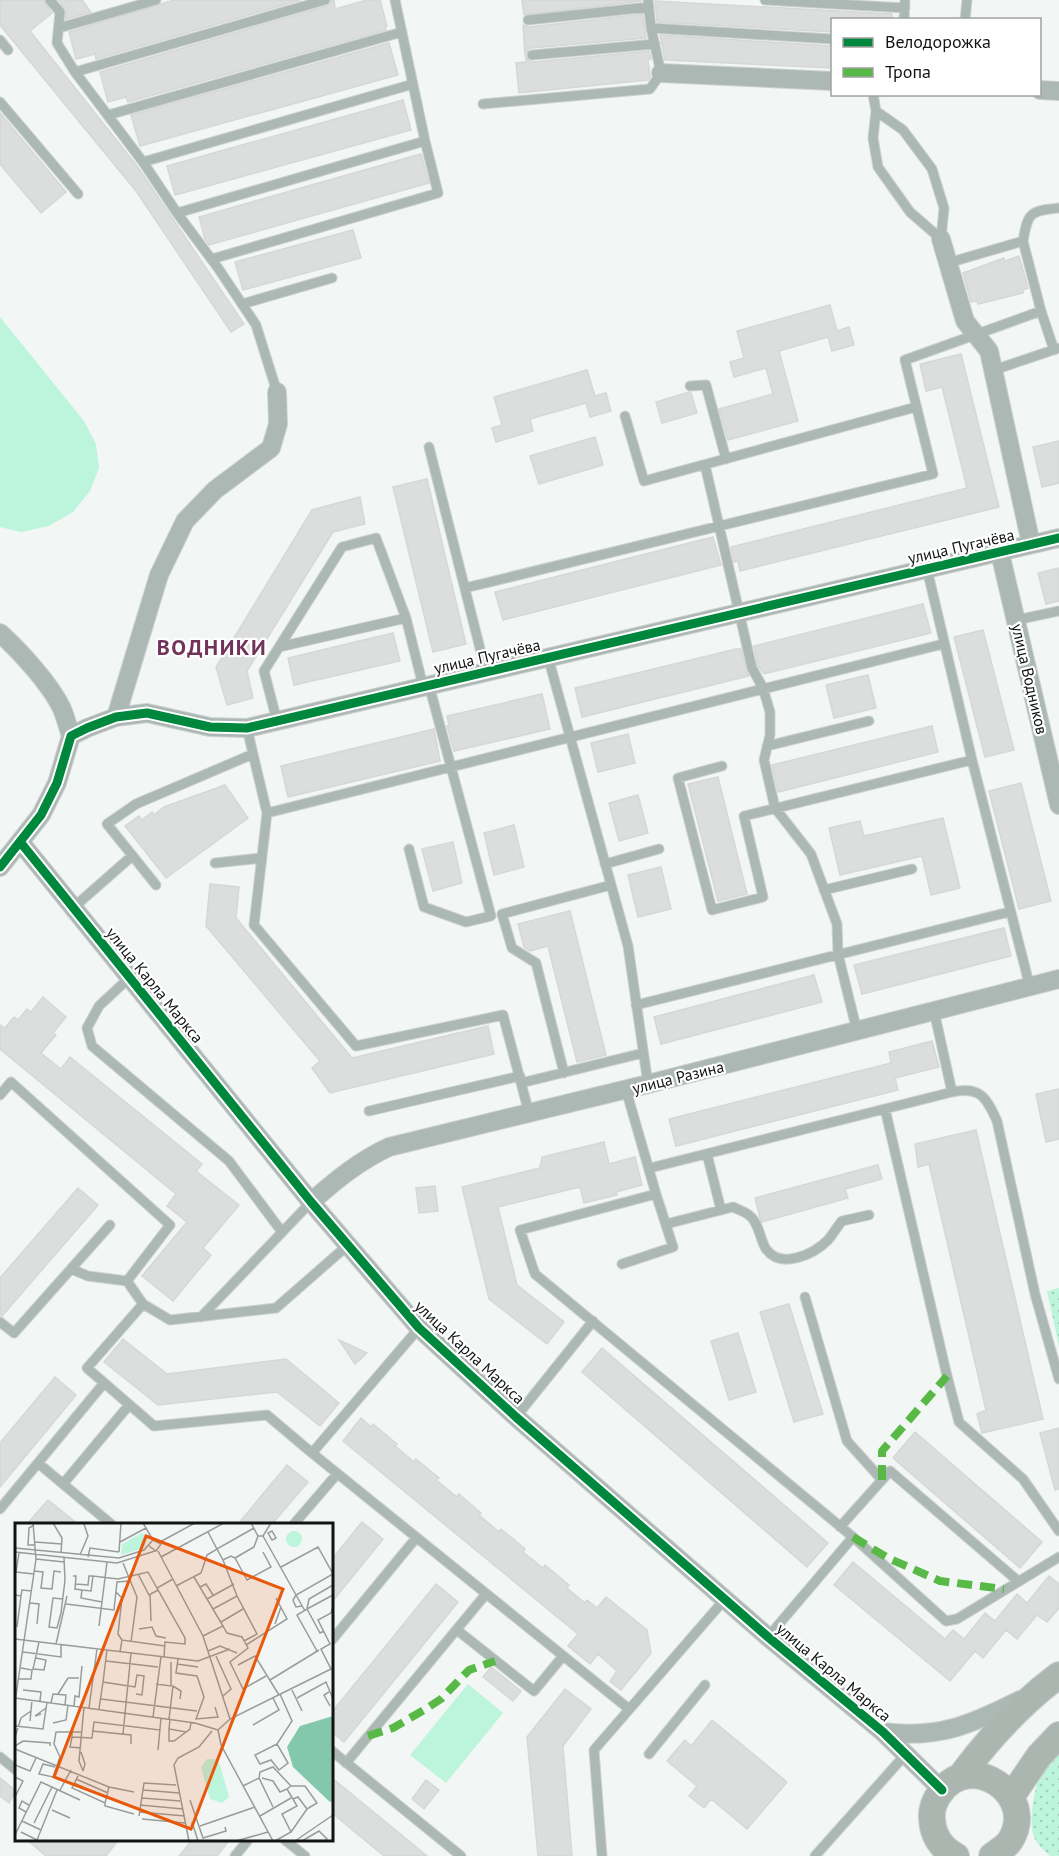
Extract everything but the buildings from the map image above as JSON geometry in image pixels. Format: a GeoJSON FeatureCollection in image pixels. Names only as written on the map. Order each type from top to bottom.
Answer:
{"type":"FeatureCollection","features":[{"type":"Feature","properties":{"kind":"street"},"geometry":{"type":"LineString","coordinates":[[662,73],[831,81]]}},
{"type":"Feature","properties":{"kind":"street"},"geometry":{"type":"LineString","coordinates":[[1041,90],[1059,91]]}},
{"type":"Feature","properties":{"kind":"street"},"geometry":{"type":"LineString","coordinates":[[941,239],[965,321],[989,351],[1031,544]]}},
{"type":"Feature","properties":{"kind":"street"},"geometry":{"type":"LineString","coordinates":[[116,717],[159,574],[185,521],[215,490],[271,448],[278,424],[278,392]]}},
{"type":"Feature","properties":{"kind":"street","name":"улица Пугачёва"},"geometry":{"type":"LineString","coordinates":[[71,736],[116,717],[147,713],[210,727],[247,728],[1059,538]]}},
{"type":"Feature","properties":{"kind":"street","name":"улица Водников"},"geometry":{"type":"LineString","coordinates":[[1000,553],[1056,779],[1059,805]]}},
{"type":"Feature","properties":{"kind":"street"},"geometry":{"type":"LineString","coordinates":[[0,633],[14,645],[53,694],[63,710],[71,736],[57,783],[41,815],[0,867]]}},
{"type":"Feature","properties":{"kind":"street","name":"улица Карла Маркса"},"geometry":{"type":"LineString","coordinates":[[21,843],[311,1202],[419,1328],[516,1417],[768,1637],[883,1732],[904,1755],[951,1784]]}},
{"type":"Feature","properties":{"kind":"street","name":"улица Разина"},"geometry":{"type":"LineString","coordinates":[[311,1202],[347,1170],[389,1147],[626,1090],[1059,979]]}},
{"type":"Feature","properties":{"kind":"street"},"geometry":{"type":"LineString","coordinates":[[949,1854],[938,1841],[932,1822],[934,1802],[1000,1727],[1035,1693],[1059,1675]]}},
{"type":"Feature","properties":{"kind":"street"},"geometry":{"type":"LineString","coordinates":[[883,1732],[899,1734],[940,1732],[980,1719],[1035,1693]]}},
{"type":"Feature","properties":{"kind":"street"},"geometry":{"type":"LineString","coordinates":[[1011,1797],[1039,1756],[1059,1735]]}},
{"type":"Feature","properties":{"kind":"street"},"geometry":{"type":"LineString","coordinates":[[951,1784],[972,1775],[995,1780],[1004,1788],[1016,1808],[1017,1820],[1015,1831],[1005,1853]]}},
{"type":"Feature","properties":{"kind":"lane"},"geometry":{"type":"LineString","coordinates":[[50,0],[60,12],[57,43],[75,72],[212,259],[256,325],[278,392]]}},
{"type":"Feature","properties":{"kind":"lane"},"geometry":{"type":"LineString","coordinates":[[59,28],[156,0]]}},
{"type":"Feature","properties":{"kind":"lane"},"geometry":{"type":"LineString","coordinates":[[75,72],[325,0]]}},
{"type":"Feature","properties":{"kind":"lane"},"geometry":{"type":"LineString","coordinates":[[212,259],[438,193],[395,0]]}},
{"type":"Feature","properties":{"kind":"lane"},"geometry":{"type":"LineString","coordinates":[[765,0],[905,4]]}},
{"type":"Feature","properties":{"kind":"lane"},"geometry":{"type":"LineString","coordinates":[[964,18],[967,0]]}},
{"type":"Feature","properties":{"kind":"lane"},"geometry":{"type":"LineString","coordinates":[[483,104],[650,89],[662,73],[651,28],[648,4],[528,20]]}},
{"type":"Feature","properties":{"kind":"lane"},"geometry":{"type":"LineString","coordinates":[[651,28],[831,39]]}},
{"type":"Feature","properties":{"kind":"lane"},"geometry":{"type":"LineString","coordinates":[[108,116],[402,32]]}},
{"type":"Feature","properties":{"kind":"lane"},"geometry":{"type":"LineString","coordinates":[[0,40],[8,50]]}},
{"type":"Feature","properties":{"kind":"lane"},"geometry":{"type":"LineString","coordinates":[[532,56],[655,44]]}},
{"type":"Feature","properties":{"kind":"lane"},"geometry":{"type":"LineString","coordinates":[[143,162],[413,84]]}},
{"type":"Feature","properties":{"kind":"lane"},"geometry":{"type":"LineString","coordinates":[[873,96],[876,111],[873,138],[878,167],[910,212],[941,239]]}},
{"type":"Feature","properties":{"kind":"lane"},"geometry":{"type":"LineString","coordinates":[[0,102],[78,194]]}},
{"type":"Feature","properties":{"kind":"lane"},"geometry":{"type":"LineString","coordinates":[[876,111],[903,130],[932,169],[944,208],[941,239]]}},
{"type":"Feature","properties":{"kind":"lane"},"geometry":{"type":"LineString","coordinates":[[177,213],[425,141]]}},
{"type":"Feature","properties":{"kind":"lane"},"geometry":{"type":"LineString","coordinates":[[994,370],[1057,349],[1041,311],[1023,241],[1026,221],[1037,210],[1059,208]]}},
{"type":"Feature","properties":{"kind":"lane"},"geometry":{"type":"LineString","coordinates":[[948,263],[1023,241]]}},
{"type":"Feature","properties":{"kind":"lane"},"geometry":{"type":"LineString","coordinates":[[242,304],[332,278]]}},
{"type":"Feature","properties":{"kind":"lane"},"geometry":{"type":"LineString","coordinates":[[465,588],[933,474],[905,360],[1041,311]]}},
{"type":"Feature","properties":{"kind":"lane"},"geometry":{"type":"LineString","coordinates":[[690,386],[706,385],[726,459]]}},
{"type":"Feature","properties":{"kind":"lane"},"geometry":{"type":"LineString","coordinates":[[625,416],[644,481],[916,407]]}},
{"type":"Feature","properties":{"kind":"lane"},"geometry":{"type":"LineString","coordinates":[[429,447],[486,672]]}},
{"type":"Feature","properties":{"kind":"lane"},"geometry":{"type":"LineString","coordinates":[[705,465],[752,669],[763,688],[770,712],[770,735],[764,760],[775,808],[811,854],[837,924],[838,954],[857,1030]]}},
{"type":"Feature","properties":{"kind":"lane"},"geometry":{"type":"LineString","coordinates":[[277,720],[264,671],[342,547],[376,538],[406,618],[491,916],[466,922],[424,907],[409,849]]}},
{"type":"Feature","properties":{"kind":"lane"},"geometry":{"type":"LineString","coordinates":[[927,569],[943,644],[1009,912],[1030,987]]}},
{"type":"Feature","properties":{"kind":"lane"},"geometry":{"type":"LineString","coordinates":[[1016,620],[1059,611]]}},
{"type":"Feature","properties":{"kind":"lane"},"geometry":{"type":"LineString","coordinates":[[279,646],[406,618]]}},
{"type":"Feature","properties":{"kind":"lane"},"geometry":{"type":"LineString","coordinates":[[267,813],[943,644]]}},
{"type":"Feature","properties":{"kind":"lane"},"geometry":{"type":"LineString","coordinates":[[548,657],[628,946],[648,1084]]}},
{"type":"Feature","properties":{"kind":"lane"},"geometry":{"type":"LineString","coordinates":[[767,746],[869,721]]}},
{"type":"Feature","properties":{"kind":"lane"},"geometry":{"type":"LineString","coordinates":[[247,728],[267,813],[254,925],[356,1046],[503,1015],[529,1113]]}},
{"type":"Feature","properties":{"kind":"lane"},"geometry":{"type":"LineString","coordinates":[[156,885],[107,824],[136,804],[253,754]]}},
{"type":"Feature","properties":{"kind":"lane"},"geometry":{"type":"LineString","coordinates":[[722,766],[678,778],[712,910],[763,897],[744,816],[972,760]]}},
{"type":"Feature","properties":{"kind":"lane"},"geometry":{"type":"LineString","coordinates":[[605,864],[659,849]]}},
{"type":"Feature","properties":{"kind":"lane"},"geometry":{"type":"LineString","coordinates":[[74,907],[132,856]]}},
{"type":"Feature","properties":{"kind":"lane"},"geometry":{"type":"LineString","coordinates":[[215,863],[262,858]]}},
{"type":"Feature","properties":{"kind":"lane"},"geometry":{"type":"LineString","coordinates":[[824,890],[912,869]]}},
{"type":"Feature","properties":{"kind":"lane"},"geometry":{"type":"LineString","coordinates":[[564,1073],[536,963],[512,948],[502,914],[611,885]]}},
{"type":"Feature","properties":{"kind":"lane"},"geometry":{"type":"LineString","coordinates":[[636,1005],[1009,912]]}},
{"type":"Feature","properties":{"kind":"lane"},"geometry":{"type":"LineString","coordinates":[[129,978],[99,1006],[87,1028],[92,1046],[229,1161],[282,1232]]}},
{"type":"Feature","properties":{"kind":"lane"},"geometry":{"type":"LineString","coordinates":[[934,1011],[952,1092]]}},
{"type":"Feature","properties":{"kind":"lane"},"geometry":{"type":"LineString","coordinates":[[369,1111],[564,1073],[643,1053]]}},
{"type":"Feature","properties":{"kind":"lane"},"geometry":{"type":"LineString","coordinates":[[0,1095],[11,1082],[170,1225],[127,1281]]}},
{"type":"Feature","properties":{"kind":"lane"},"geometry":{"type":"LineString","coordinates":[[650,1168],[952,1092],[969,1089],[975,1091],[986,1099],[997,1121],[1035,1294],[1059,1379]]}},
{"type":"Feature","properties":{"kind":"lane"},"geometry":{"type":"LineString","coordinates":[[622,1264],[673,1247],[626,1090]]}},
{"type":"Feature","properties":{"kind":"lane"},"geometry":{"type":"LineString","coordinates":[[885,1109],[946,1376],[959,1422],[1023,1479],[1059,1532]]}},
{"type":"Feature","properties":{"kind":"lane"},"geometry":{"type":"LineString","coordinates":[[707,1154],[721,1210]]}},
{"type":"Feature","properties":{"kind":"lane"},"geometry":{"type":"LineString","coordinates":[[656,1194],[520,1230],[535,1274],[840,1527],[946,1621],[957,1619],[1059,1557]]}},
{"type":"Feature","properties":{"kind":"lane"},"geometry":{"type":"LineString","coordinates":[[201,1317],[311,1202]]}},
{"type":"Feature","properties":{"kind":"lane"},"geometry":{"type":"LineString","coordinates":[[666,1224],[734,1207],[751,1216],[767,1250],[776,1257],[788,1259],[817,1249],[828,1240],[842,1221],[869,1215]]}},
{"type":"Feature","properties":{"kind":"lane"},"geometry":{"type":"LineString","coordinates":[[0,1322],[14,1334],[110,1225]]}},
{"type":"Feature","properties":{"kind":"lane"},"geometry":{"type":"LineString","coordinates":[[71,1269],[88,1276],[127,1281],[142,1304],[170,1320],[276,1308],[348,1245]]}},
{"type":"Feature","properties":{"kind":"lane"},"geometry":{"type":"LineString","coordinates":[[805,1297],[847,1441],[882,1480]]}},
{"type":"Feature","properties":{"kind":"lane"},"geometry":{"type":"LineString","coordinates":[[142,1304],[87,1368],[154,1426],[267,1415],[629,1709]]}},
{"type":"Feature","properties":{"kind":"lane"},"geometry":{"type":"LineString","coordinates":[[516,1417],[593,1321]]}},
{"type":"Feature","properties":{"kind":"lane"},"geometry":{"type":"LineString","coordinates":[[312,1453],[363,1390],[419,1328]]}},
{"type":"Feature","properties":{"kind":"lane"},"geometry":{"type":"LineString","coordinates":[[0,1509],[104,1383]]}},
{"type":"Feature","properties":{"kind":"lane"},"geometry":{"type":"LineString","coordinates":[[63,1484],[129,1405]]}},
{"type":"Feature","properties":{"kind":"lane"},"geometry":{"type":"LineString","coordinates":[[38,1463],[110,1523]]}},
{"type":"Feature","properties":{"kind":"lane"},"geometry":{"type":"LineString","coordinates":[[840,1527],[890,1471],[1018,1581]]}},
{"type":"Feature","properties":{"kind":"lane"},"geometry":{"type":"LineString","coordinates":[[295,1523],[337,1474]]}},
{"type":"Feature","properties":{"kind":"lane"},"geometry":{"type":"LineString","coordinates":[[1048,1516],[1059,1511]]}},
{"type":"Feature","properties":{"kind":"lane"},"geometry":{"type":"LineString","coordinates":[[333,1639],[416,1538]]}},
{"type":"Feature","properties":{"kind":"lane"},"geometry":{"type":"LineString","coordinates":[[768,1637],[853,1538]]}},
{"type":"Feature","properties":{"kind":"lane"},"geometry":{"type":"LineString","coordinates":[[346,1763],[486,1594]]}},
{"type":"Feature","properties":{"kind":"lane"},"geometry":{"type":"LineString","coordinates":[[603,1856],[594,1750],[725,1599]]}},
{"type":"Feature","properties":{"kind":"lane"},"geometry":{"type":"LineString","coordinates":[[457,1630],[534,1691],[563,1656]]}},
{"type":"Feature","properties":{"kind":"lane"},"geometry":{"type":"LineString","coordinates":[[649,1754],[705,1685]]}},
{"type":"Feature","properties":{"kind":"lane"},"geometry":{"type":"LineString","coordinates":[[333,1752],[461,1856]]}},
{"type":"Feature","properties":{"kind":"lane"},"geometry":{"type":"LineString","coordinates":[[815,1856],[904,1755]]}},
{"type":"Feature","properties":{"kind":"lane"},"geometry":{"type":"LineString","coordinates":[[0,1757],[15,1769]]}},
{"type":"Feature","properties":{"kind":"lane"},"geometry":{"type":"LineString","coordinates":[[235,1856],[246,1841]]}},
{"type":"Feature","properties":{"kind":"lane"},"geometry":{"type":"LineString","coordinates":[[287,1841],[305,1856]]}},
{"type":"Feature","properties":{"kind":"green space"},"geometry":{"type":"Polygon","coordinates":[[[0,317],[84,421],[96,444],[99,468],[90,491],[73,512],[49,526],[21,532],[0,527],[0,317]]]}},
{"type":"Feature","properties":{"kind":"green space"},"geometry":{"type":"Polygon","coordinates":[[[1059,1288],[1059,1346],[1047,1291],[1059,1288]]]}},
{"type":"Feature","properties":{"kind":"green space"},"geometry":{"type":"Polygon","coordinates":[[[468,1684],[503,1713],[446,1783],[410,1755],[468,1684]]]}},
{"type":"Feature","properties":{"kind":"green space"},"geometry":{"type":"Polygon","coordinates":[[[1059,1752],[1059,1856],[1050,1856],[1034,1838],[1032,1812],[1036,1787],[1041,1774],[1059,1752]]]}},
{"type":"Feature","properties":{"kind":"marked path"},"geometry":{"type":"LineString","coordinates":[[882,1480],[882,1451],[947,1376]]}},
{"type":"Feature","properties":{"kind":"marked path"},"geometry":{"type":"LineString","coordinates":[[853,1537],[888,1558],[940,1581],[1004,1589]]}},
{"type":"Feature","properties":{"kind":"marked path"},"geometry":{"type":"LineString","coordinates":[[368,1736],[393,1728],[424,1710],[441,1699],[469,1670],[495,1661]]}},
{"type":"Feature","properties":{"kind":"cycle path"},"geometry":{"type":"LineString","coordinates":[[0,867],[41,815],[57,783],[71,736],[116,717],[147,713],[210,727],[247,728],[1059,538]]}},
{"type":"Feature","properties":{"kind":"cycle path"},"geometry":{"type":"LineString","coordinates":[[21,843],[311,1202],[419,1328],[516,1417],[768,1637],[883,1732],[942,1790]]}},
{"type":"Feature","properties":{"kind":"district","name":"ВОДНИКИ"},"geometry":{"type":"Point","coordinates":[212,647]}}]}
